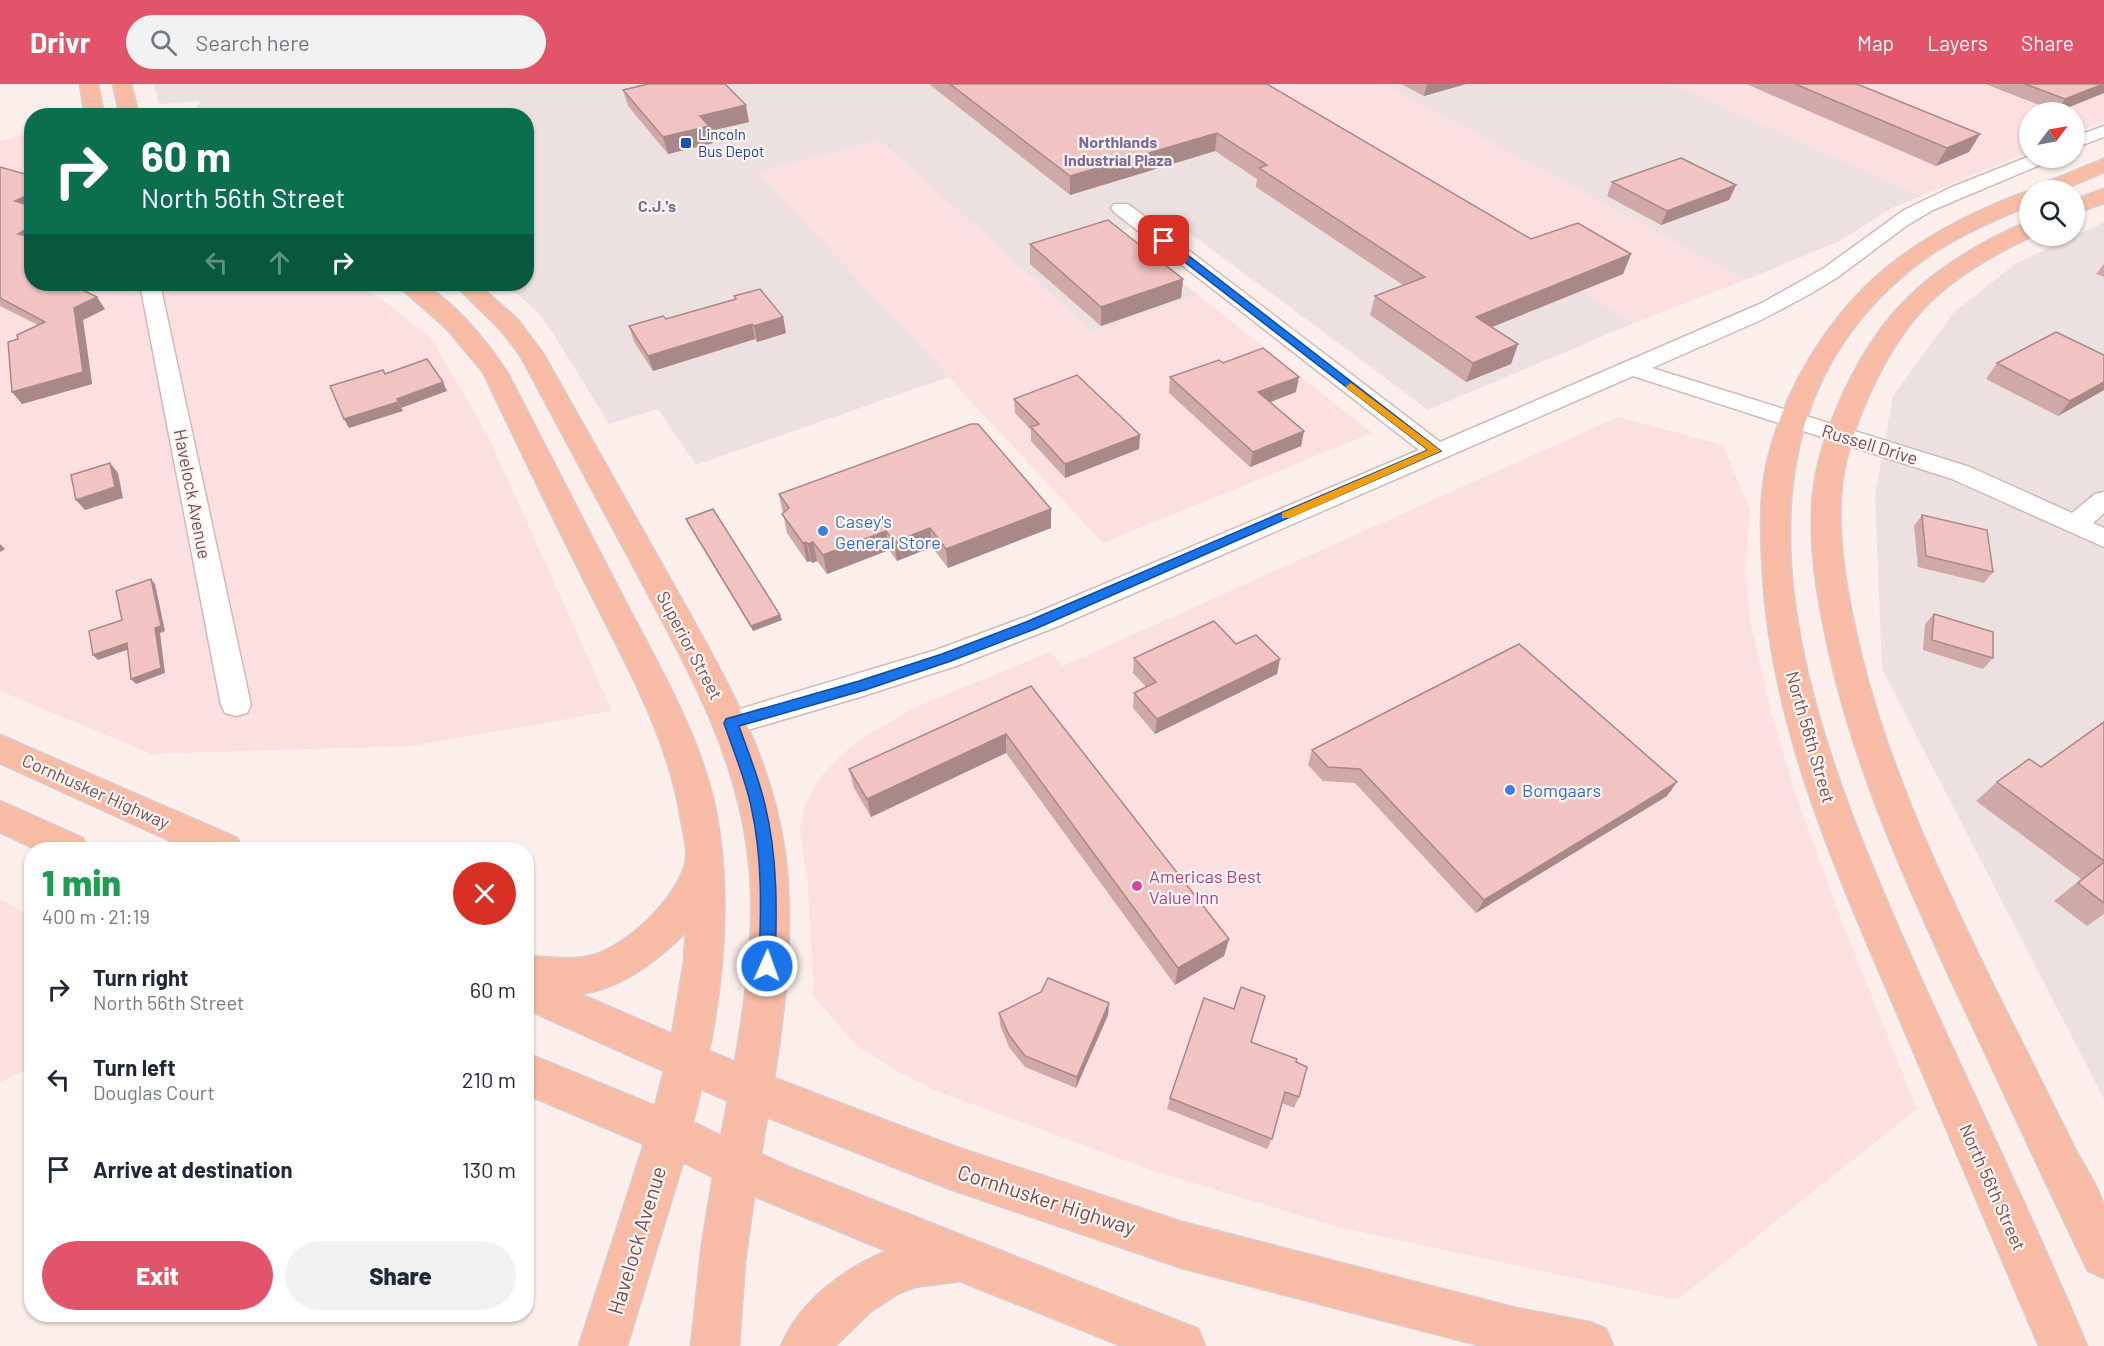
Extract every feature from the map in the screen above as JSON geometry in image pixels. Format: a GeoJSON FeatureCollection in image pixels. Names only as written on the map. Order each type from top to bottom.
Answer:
{"type":"FeatureCollection","features":[{"type":"Feature","properties":{"kind":"main road"},"geometry":{"type":"LineString","coordinates":[[89,84],[94,108]]}},
{"type":"Feature","properties":{"kind":"main road"},"geometry":{"type":"LineString","coordinates":[[122,84],[128,108]]}},
{"type":"Feature","properties":{"kind":"main road"},"geometry":{"type":"LineString","coordinates":[[2069,180],[2104,165]]}},
{"type":"Feature","properties":{"kind":"main road"},"geometry":{"type":"LineString","coordinates":[[2085,203],[2104,195]]}},
{"type":"Feature","properties":{"kind":"main road","name":"North 56th Street"},"geometry":{"type":"LineString","coordinates":[[2019,202],[1952,232],[1923,249],[1865,299],[1836,334],[1816,367],[1793,421],[1780,467],[1775,521],[1776,564],[1782,627],[1800,710],[1819,773],[1858,878],[2063,1346]]}},
{"type":"Feature","properties":{"kind":"main road"},"geometry":{"type":"LineString","coordinates":[[2019,234],[1989,249],[1933,287],[1906,315],[1870,364],[1850,406],[1829,478],[1827,536],[1839,631],[1859,711],[1881,775],[1923,879],[2104,1255]]}},
{"type":"Feature","properties":{"kind":"main road"},"geometry":{"type":"LineString","coordinates":[[416,291],[458,325],[476,344],[495,372],[663,706],[691,781],[705,856],[704,961],[686,1062],[668,1133]]}},
{"type":"Feature","properties":{"kind":"main road","name":"Superior Street"},"geometry":{"type":"LineString","coordinates":[[474,291],[514,329],[528,348],[691,645],[731,723],[758,805],[766,849],[770,892],[766,984],[738,1165]]}},
{"type":"Feature","properties":{"kind":"main road","name":"Cornhusker Highway"},"geometry":{"type":"LineString","coordinates":[[0,748],[208,842]]}},
{"type":"Feature","properties":{"kind":"main road"},"geometry":{"type":"LineString","coordinates":[[0,816],[55,842]]}},
{"type":"Feature","properties":{"kind":"main road"},"geometry":{"type":"LineString","coordinates":[[534,974],[572,976],[590,974],[613,965],[634,952],[662,928],[692,894],[705,856]]}},
{"type":"Feature","properties":{"kind":"main road","name":"Cornhusker Highway"},"geometry":{"type":"LineString","coordinates":[[534,993],[751,1090],[950,1167],[1182,1245],[1516,1332],[1589,1346]]}},
{"type":"Feature","properties":{"kind":"main road"},"geometry":{"type":"LineString","coordinates":[[534,1076],[668,1133],[783,1187],[1180,1346]]}},
{"type":"Feature","properties":{"kind":"main road","name":"Havelock Avenue"},"geometry":{"type":"LineString","coordinates":[[603,1346],[652,1192],[668,1133]]}},
{"type":"Feature","properties":{"kind":"main road"},"geometry":{"type":"LineString","coordinates":[[715,1346],[729,1213],[738,1165]]}},
{"type":"Feature","properties":{"kind":"main road"},"geometry":{"type":"LineString","coordinates":[[805,1346],[829,1315],[855,1294],[886,1276],[916,1264],[965,1258]]}},
{"type":"Feature","properties":{"kind":"street"},"geometry":{"type":"LineString","coordinates":[[2085,139],[2104,131]]}},
{"type":"Feature","properties":{"kind":"street"},"geometry":{"type":"LineString","coordinates":[[731,723],[946,658],[1036,624],[1767,310],[1820,280],[1872,238],[1914,213],[2019,168]]}},
{"type":"Feature","properties":{"kind":"street"},"geometry":{"type":"LineString","coordinates":[[1121,208],[1436,451]]}},
{"type":"Feature","properties":{"kind":"street","name":"Havelock Avenue"},"geometry":{"type":"LineString","coordinates":[[151,291],[236,705]]}},
{"type":"Feature","properties":{"kind":"street","name":"Russell Drive"},"geometry":{"type":"LineString","coordinates":[[1629,368],[1961,473],[2104,538]]}},
{"type":"Feature","properties":{"kind":"street"},"geometry":{"type":"LineString","coordinates":[[2075,524],[2104,500]]}},
{"type":"Feature","properties":{"kind":"shaded area"},"geometry":{"type":"Polygon","coordinates":[[[154,84],[1236,84],[1634,323],[1428,410],[1167,216],[1119,232],[1198,295],[1093,332],[879,140],[758,172],[949,377],[696,465],[658,409],[609,424],[553,333],[537,311],[513,291],[534,291],[534,108],[196,108],[200,101],[159,104],[154,84]]]}},
{"type":"Feature","properties":{"kind":"shaded area"},"geometry":{"type":"Polygon","coordinates":[[[1236,84],[1384,84],[1745,280],[1634,323],[1236,84]]]}},
{"type":"Feature","properties":{"kind":"shaded area"},"geometry":{"type":"Polygon","coordinates":[[[1384,84],[1672,84],[1921,196],[1890,209],[1840,241],[1745,280],[1384,84]]]}},
{"type":"Feature","properties":{"kind":"shaded area"},"geometry":{"type":"Polygon","coordinates":[[[1672,84],[2092,84],[2104,88],[2104,121],[2085,129],[2085,102],[2019,102],[2019,156],[1921,196],[1672,84]]]}},
{"type":"Feature","properties":{"kind":"shaded area"},"geometry":{"type":"Polygon","coordinates":[[[24,135],[24,291],[366,291],[376,295],[431,338],[488,436],[612,711],[412,746],[152,754],[0,691],[0,141],[24,135]]]}},
{"type":"Feature","properties":{"kind":"shaded area"},"geometry":{"type":"Polygon","coordinates":[[[879,140],[1093,332],[1198,295],[1372,433],[1103,543],[757,172],[879,140]]]}},
{"type":"Feature","properties":{"kind":"shaded area"},"geometry":{"type":"Polygon","coordinates":[[[2104,222],[2104,1099],[1882,669],[1875,495],[1893,396],[1954,312],[2015,264],[2053,246],[2085,246],[2085,231],[2104,222]]]}},
{"type":"Feature","properties":{"kind":"shaded area"},"geometry":{"type":"Polygon","coordinates":[[[1618,417],[1723,445],[1750,511],[1745,569],[1750,621],[1771,711],[1794,790],[1835,904],[1917,1109],[1677,1300],[1338,1227],[1151,1170],[934,1090],[893,1069],[856,1045],[814,997],[808,886],[800,830],[804,809],[817,781],[839,757],[861,739],[916,707],[1050,652],[1063,666],[1618,417]]]}},
{"type":"Feature","properties":{"kind":"shaded area"},"geometry":{"type":"Polygon","coordinates":[[[0,899],[24,912],[24,1071],[0,1082],[0,899]]]}},
{"type":"Feature","properties":{"kind":"building"},"geometry":{"type":"Polygon","coordinates":[[[648,84],[725,84],[746,105],[700,116],[709,126],[663,137],[623,90],[648,84]]]}},
{"type":"Feature","properties":{"kind":"building"},"geometry":{"type":"Polygon","coordinates":[[[950,84],[1267,84],[1531,239],[1578,223],[1631,254],[1476,317],[1518,344],[1473,363],[1375,296],[1425,277],[1259,168],[1267,165],[1217,133],[1070,176],[950,84]]]}},
{"type":"Feature","properties":{"kind":"building"},"geometry":{"type":"Polygon","coordinates":[[[1795,84],[1857,84],[1980,134],[1947,148],[1795,84]]]}},
{"type":"Feature","properties":{"kind":"building"},"geometry":{"type":"Polygon","coordinates":[[[2025,84],[2103,84],[2065,99],[2025,84]]]}},
{"type":"Feature","properties":{"kind":"building"},"geometry":{"type":"Polygon","coordinates":[[[1681,158],[1736,185],[1667,211],[1612,182],[1681,158]]]}},
{"type":"Feature","properties":{"kind":"building"},"geometry":{"type":"Polygon","coordinates":[[[0,167],[24,174],[24,197],[15,201],[24,204],[24,231],[18,234],[24,235],[24,291],[85,291],[97,297],[74,308],[83,372],[12,392],[8,342],[18,339],[17,335],[45,322],[0,298],[0,167]]]}},
{"type":"Feature","properties":{"kind":"building"},"geometry":{"type":"Polygon","coordinates":[[[1108,220],[1183,279],[1101,307],[1030,244],[1108,220]]]}},
{"type":"Feature","properties":{"kind":"building"},"geometry":{"type":"Polygon","coordinates":[[[760,289],[783,317],[754,326],[752,324],[648,356],[629,326],[663,316],[666,319],[736,299],[734,296],[760,289]]]}},
{"type":"Feature","properties":{"kind":"building"},"geometry":{"type":"Polygon","coordinates":[[[2056,332],[2104,355],[2104,382],[2070,401],[1997,363],[2056,332]]]}},
{"type":"Feature","properties":{"kind":"building"},"geometry":{"type":"Polygon","coordinates":[[[1263,348],[1299,377],[1258,392],[1304,431],[1253,452],[1170,377],[1219,360],[1223,363],[1263,348]]]}},
{"type":"Feature","properties":{"kind":"building"},"geometry":{"type":"Polygon","coordinates":[[[427,359],[443,382],[397,399],[398,402],[344,419],[330,386],[383,370],[385,374],[427,359]]]}},
{"type":"Feature","properties":{"kind":"building"},"geometry":{"type":"Polygon","coordinates":[[[1077,375],[1140,435],[1065,464],[1031,427],[1039,424],[1014,399],[1077,375]]]}},
{"type":"Feature","properties":{"kind":"building"},"geometry":{"type":"Polygon","coordinates":[[[971,424],[978,424],[1051,509],[946,549],[930,528],[894,542],[886,531],[823,555],[813,542],[803,543],[782,514],[789,508],[779,494],[971,424]]]}},
{"type":"Feature","properties":{"kind":"building"},"geometry":{"type":"Polygon","coordinates":[[[110,463],[115,487],[76,500],[71,475],[110,463]]]}},
{"type":"Feature","properties":{"kind":"building"},"geometry":{"type":"Polygon","coordinates":[[[713,509],[780,615],[751,626],[686,519],[713,509]]]}},
{"type":"Feature","properties":{"kind":"building"},"geometry":{"type":"Polygon","coordinates":[[[1922,515],[1987,530],[1993,572],[1926,556],[1922,515]]]}},
{"type":"Feature","properties":{"kind":"building"},"geometry":{"type":"Polygon","coordinates":[[[151,579],[161,626],[155,628],[161,668],[131,679],[127,643],[93,655],[89,631],[122,620],[116,591],[151,579]]]}},
{"type":"Feature","properties":{"kind":"building"},"geometry":{"type":"Polygon","coordinates":[[[1934,614],[1993,632],[1993,658],[1932,640],[1934,614]]]}},
{"type":"Feature","properties":{"kind":"building"},"geometry":{"type":"Polygon","coordinates":[[[1214,621],[1236,644],[1256,635],[1280,659],[1157,719],[1134,693],[1156,682],[1134,658],[1214,621]]]}},
{"type":"Feature","properties":{"kind":"building","name":"Bomgaars"},"geometry":{"type":"Polygon","coordinates":[[[1519,644],[1677,782],[1484,900],[1360,769],[1328,767],[1312,750],[1519,644]]]}},
{"type":"Feature","properties":{"kind":"building","name":"Americas Best Value Inn"},"geometry":{"type":"Polygon","coordinates":[[[1031,686],[1229,939],[1178,968],[1006,734],[867,799],[849,769],[1031,686]]]}},
{"type":"Feature","properties":{"kind":"building"},"geometry":{"type":"Polygon","coordinates":[[[2104,722],[2104,861],[1997,782],[2029,759],[2041,767],[2104,722]]]}},
{"type":"Feature","properties":{"kind":"building"},"geometry":{"type":"Polygon","coordinates":[[[2104,862],[2104,903],[2078,883],[2104,862]]]}},
{"type":"Feature","properties":{"kind":"building"},"geometry":{"type":"Polygon","coordinates":[[[1048,978],[1109,1003],[1077,1077],[1025,1056],[1009,1035],[999,1013],[1041,992],[1048,978]]]}},
{"type":"Feature","properties":{"kind":"building"},"geometry":{"type":"Polygon","coordinates":[[[1241,987],[1265,996],[1251,1042],[1297,1059],[1296,1062],[1307,1067],[1299,1097],[1285,1092],[1272,1139],[1170,1098],[1204,998],[1234,1009],[1241,987]]]}},
{"type":"Feature","properties":{"kind":"slow traffic"},"geometry":{"type":"LineString","coordinates":[[1286,516],[1436,451],[1351,386]]}},
{"type":"Feature","properties":{"kind":"place","name":"Lincoln Bus Depot"},"geometry":{"type":"Point","coordinates":[686,143]}},
{"type":"Feature","properties":{"kind":"place","name":"Casey's General Store"},"geometry":{"type":"Point","coordinates":[823,531]}},
{"type":"Feature","properties":{"kind":"place","name":"Bomgaars"},"geometry":{"type":"Point","coordinates":[1510,790]}},
{"type":"Feature","properties":{"kind":"place","name":"Americas Best Value Inn"},"geometry":{"type":"Point","coordinates":[1137,886]}},
{"type":"Feature","properties":{"kind":"district","name":"Northlands Industrial Plaza"},"geometry":{"type":"Point","coordinates":[1118,150]}},
{"type":"Feature","properties":{"kind":"district","name":"C.J.'s"},"geometry":{"type":"Point","coordinates":[657,205]}},
{"type":"Feature","properties":{"kind":"route"},"geometry":{"type":"LineString","coordinates":[[767,966],[770,892],[766,849],[758,805],[731,723],[860,686],[946,658],[1031,626],[1436,451],[1164,241]]}}]}
